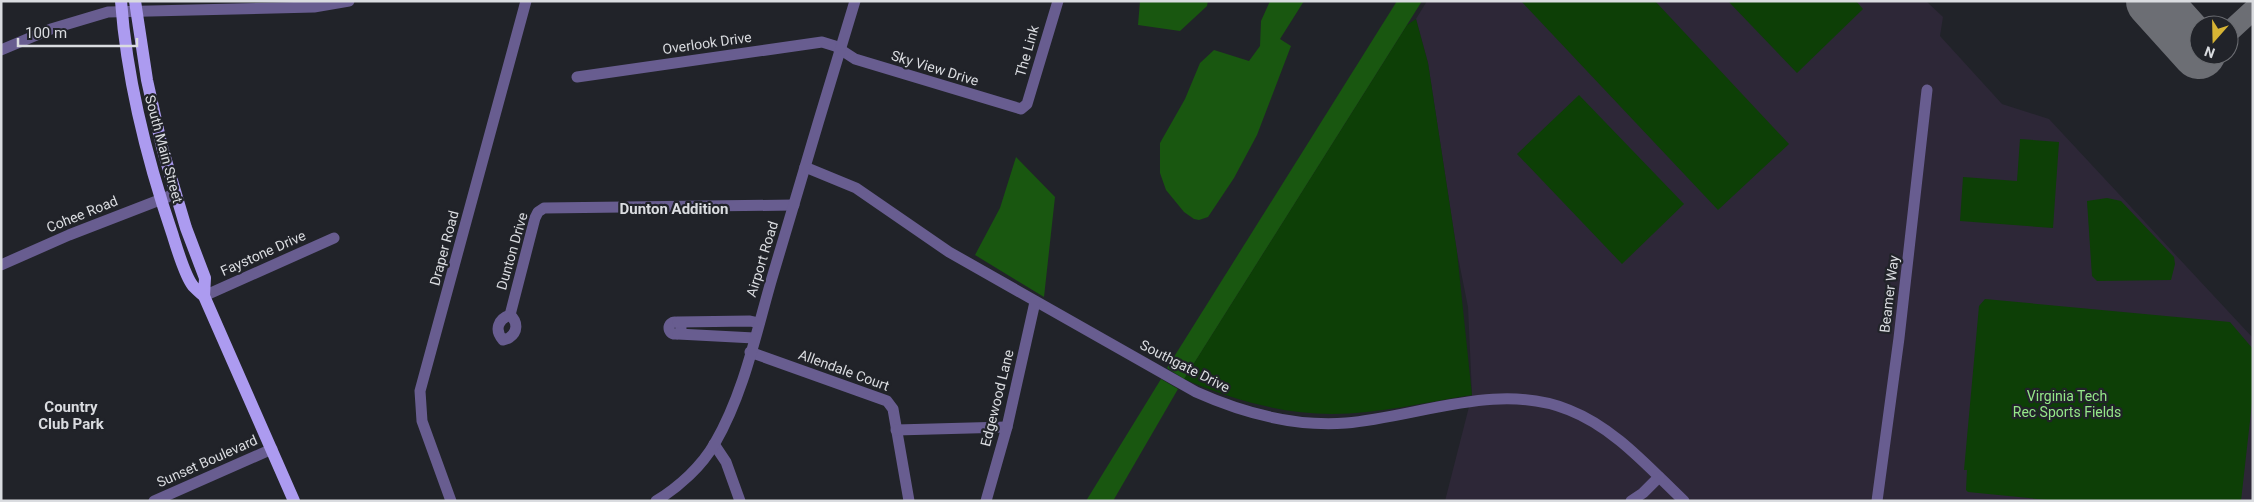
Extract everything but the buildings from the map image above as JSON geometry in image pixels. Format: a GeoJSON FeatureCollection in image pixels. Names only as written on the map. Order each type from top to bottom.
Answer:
{"type":"FeatureCollection","features":[{"type":"Feature","properties":{"kind":"main road","name":"South Main Street"},"geometry":{"type":"LineString","coordinates":[[122,7],[127,55],[141,125],[161,199],[192,284],[204,296],[294,501]]}},
{"type":"Feature","properties":{"kind":"main road","name":"South Main Street"},"geometry":{"type":"LineString","coordinates":[[135,7],[151,99],[175,194],[205,278],[204,296]]}},
{"type":"Feature","properties":{"kind":"street"},"geometry":{"type":"LineString","coordinates":[[1,50],[51,29],[122,7],[314,7],[349,1]]}},
{"type":"Feature","properties":{"kind":"street","name":"Draper Road"},"geometry":{"type":"LineString","coordinates":[[451,501],[422,421],[420,391],[526,1]]}},
{"type":"Feature","properties":{"kind":"street","name":"Airport Road"},"geometry":{"type":"LineString","coordinates":[[656,501],[690,473],[714,444],[729,415],[759,323],[855,1]]}},
{"type":"Feature","properties":{"kind":"street","name":"The Link"},"geometry":{"type":"LineString","coordinates":[[1023,108],[1027,104],[1058,1]]}},
{"type":"Feature","properties":{"kind":"street","name":"Overlook Drive"},"geometry":{"type":"LineString","coordinates":[[577,77],[822,42],[831,44],[840,50]]}},
{"type":"Feature","properties":{"kind":"street","name":"Sky View Drive"},"geometry":{"type":"LineString","coordinates":[[840,50],[855,59],[1019,109],[1023,108]]}},
{"type":"Feature","properties":{"kind":"street","name":"Beamer Way"},"geometry":{"type":"LineString","coordinates":[[1877,501],[1899,338],[1927,90]]}},
{"type":"Feature","properties":{"kind":"street","name":"Southgate Drive"},"geometry":{"type":"LineString","coordinates":[[805,167],[840,180],[866,194],[927,238],[1035,302],[1196,392],[1228,405],[1263,416],[1307,423],[1344,423],[1475,402],[1508,399],[1530,400],[1570,410],[1610,433],[1684,501]]}},
{"type":"Feature","properties":{"kind":"street","name":"Cohee Road"},"geometry":{"type":"LineString","coordinates":[[1,265],[70,235],[175,194]]}},
{"type":"Feature","properties":{"kind":"street","name":"Dunton Drive"},"geometry":{"type":"LineString","coordinates":[[510,315],[535,218],[538,212],[544,208],[794,205]]}},
{"type":"Feature","properties":{"kind":"street","name":"Faystone Drive"},"geometry":{"type":"LineString","coordinates":[[204,296],[334,238]]}},
{"type":"Feature","properties":{"kind":"street","name":"Edgewood Lane"},"geometry":{"type":"LineString","coordinates":[[986,501],[1007,427],[1035,302]]}},
{"type":"Feature","properties":{"kind":"street"},"geometry":{"type":"LineString","coordinates":[[754,338],[746,336],[678,334],[671,333],[669,328],[673,322],[742,320],[759,323]]}},
{"type":"Feature","properties":{"kind":"street","name":"Allendale Court"},"geometry":{"type":"LineString","coordinates":[[750,352],[887,400],[893,409],[909,501]]}},
{"type":"Feature","properties":{"kind":"street"},"geometry":{"type":"LineString","coordinates":[[896,430],[1007,427]]}},
{"type":"Feature","properties":{"kind":"street"},"geometry":{"type":"LineString","coordinates":[[714,444],[726,462],[740,501]]}},
{"type":"Feature","properties":{"kind":"street","name":"Sunset Boulevard"},"geometry":{"type":"LineString","coordinates":[[154,501],[272,449]]}},
{"type":"Feature","properties":{"kind":"street"},"geometry":{"type":"LineString","coordinates":[[1632,501],[1659,477]]}},
{"type":"Feature","properties":{"kind":"shaded area"},"geometry":{"type":"Polygon","coordinates":[[[1427,1],[1926,1],[1943,17],[1940,36],[2002,104],[2049,119],[2253,338],[2253,501],[1445,501],[1472,395],[1468,307],[1457,252],[1428,63],[1416,19],[1427,1]]]}},
{"type":"Feature","properties":{"kind":"green space"},"geometry":{"type":"Polygon","coordinates":[[[1140,1],[1208,1],[1207,6],[1180,31],[1138,25],[1140,1]]]}},
{"type":"Feature","properties":{"kind":"green space"},"geometry":{"type":"Polygon","coordinates":[[[1270,1],[1304,1],[1280,39],[1291,46],[1257,135],[1234,178],[1208,217],[1199,220],[1194,219],[1184,212],[1166,190],[1160,173],[1160,143],[1185,99],[1200,63],[1214,50],[1249,61],[1260,46],[1261,21],[1270,1]]]}},
{"type":"Feature","properties":{"kind":"green space"},"geometry":{"type":"Polygon","coordinates":[[[1397,1],[1422,1],[1184,379],[1167,368],[1397,1]]]}},
{"type":"Feature","properties":{"kind":"green space"},"geometry":{"type":"Polygon","coordinates":[[[1521,1],[1655,1],[1789,144],[1718,210],[1521,1]]]}},
{"type":"Feature","properties":{"kind":"green space"},"geometry":{"type":"Polygon","coordinates":[[[1728,1],[1856,1],[1863,9],[1797,73],[1728,1]]]}},
{"type":"Feature","properties":{"kind":"green space"},"geometry":{"type":"Polygon","coordinates":[[[1416,19],[1428,63],[1457,252],[1472,395],[1367,412],[1313,413],[1256,404],[1219,393],[1184,379],[1407,25],[1416,19]]]}},
{"type":"Feature","properties":{"kind":"green space"},"geometry":{"type":"Polygon","coordinates":[[[1579,95],[1684,204],[1622,264],[1517,154],[1579,95]]]}},
{"type":"Feature","properties":{"kind":"green space"},"geometry":{"type":"Polygon","coordinates":[[[2020,139],[2059,142],[2053,228],[1960,221],[1963,177],[2017,181],[2020,139]]]}},
{"type":"Feature","properties":{"kind":"green space"},"geometry":{"type":"Polygon","coordinates":[[[1016,157],[1055,197],[1044,297],[975,255],[1000,208],[1016,157]]]}},
{"type":"Feature","properties":{"kind":"green space"},"geometry":{"type":"Polygon","coordinates":[[[2107,198],[2121,201],[2174,257],[2175,264],[2171,280],[2097,281],[2092,276],[2087,201],[2107,198]]]}},
{"type":"Feature","properties":{"kind":"green space","name":"Virginia Tech Rec Sports Fields"},"geometry":{"type":"Polygon","coordinates":[[[1985,299],[2230,322],[2253,349],[2253,394],[2241,501],[2058,501],[1968,492],[1966,490],[1967,470],[1964,470],[1979,306],[1985,299]]]}},
{"type":"Feature","properties":{"kind":"green space"},"geometry":{"type":"Polygon","coordinates":[[[1161,379],[1178,389],[1113,501],[1086,501],[1161,379]]]}},
{"type":"Feature","properties":{"kind":"taxiway"},"geometry":{"type":"LineString","coordinates":[[2163,13],[2175,1]]}},
{"type":"Feature","properties":{"kind":"taxiway"},"geometry":{"type":"LineString","coordinates":[[2239,23],[2253,10]]}},
{"type":"Feature","properties":{"kind":"runway"},"geometry":{"type":"LineString","coordinates":[[2153,1],[2189,41]]}},
{"type":"Feature","properties":{"kind":"district","name":"Dunton Addition"},"geometry":{"type":"Point","coordinates":[674,209]}},
{"type":"Feature","properties":{"kind":"district","name":"Country Club Park"},"geometry":{"type":"Point","coordinates":[71,416]}}]}
